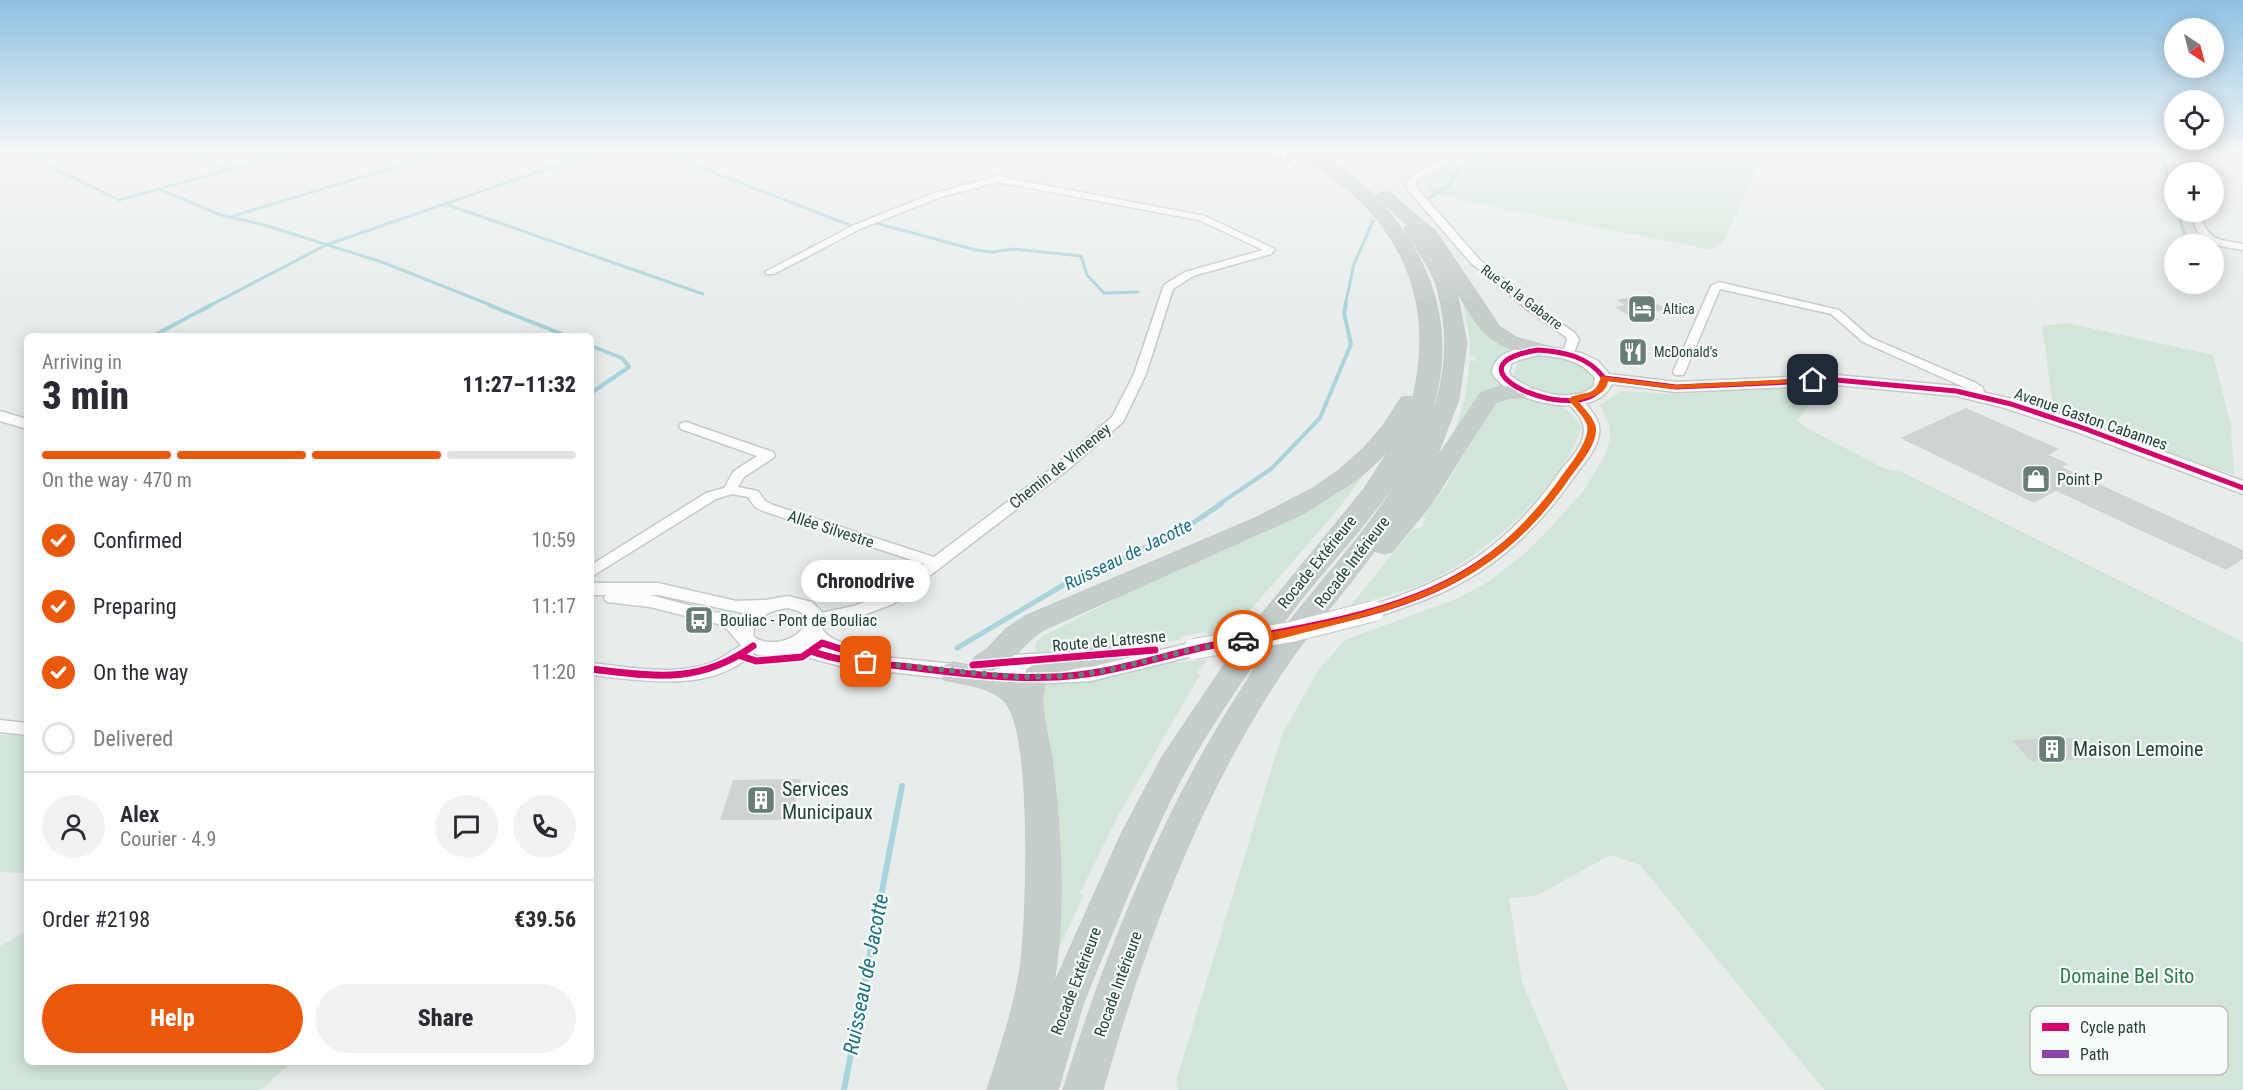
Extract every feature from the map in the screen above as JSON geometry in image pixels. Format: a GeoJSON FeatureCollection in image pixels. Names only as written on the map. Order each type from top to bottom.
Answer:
{"type":"FeatureCollection","features":[{"type":"Feature","properties":{"kind":"highway","name":"Rocade Extérieure"},"geometry":{"type":"LineString","coordinates":[[1038,1090],[1059,1021],[1081,963],[1133,843],[1172,767],[1234,668],[1378,486],[1418,419],[1433,353],[1431,313],[1427,292],[1414,260],[1402,239],[1373,203]]}},
{"type":"Feature","properties":{"kind":"highway","name":"Rocade Intérieure"},"geometry":{"type":"LineString","coordinates":[[1083,1090],[1121,970],[1171,849],[1205,779],[1236,723],[1280,654],[1404,493],[1441,426],[1450,397],[1455,367],[1456,339],[1448,293],[1420,237],[1390,203]]}},
{"type":"Feature","properties":{"kind":"highway"},"geometry":{"type":"LineString","coordinates":[[1392,203],[1430,237],[1492,331],[1509,342],[1538,350]]}},
{"type":"Feature","properties":{"kind":"highway"},"geometry":{"type":"LineString","coordinates":[[985,664],[995,659],[1012,638],[1049,616],[1295,510],[1323,493],[1342,481],[1378,450],[1402,416],[1410,400],[1426,391]]}},
{"type":"Feature","properties":{"kind":"highway"},"geometry":{"type":"LineString","coordinates":[[1336,583],[1362,573],[1423,498],[1488,398],[1503,392],[1525,392]]}},
{"type":"Feature","properties":{"kind":"highway"},"geometry":{"type":"LineString","coordinates":[[1007,1090],[1030,1013],[1040,957],[1040,807],[1037,760],[1029,712],[1030,685],[1034,677],[1048,667],[1104,656]]}},
{"type":"Feature","properties":{"kind":"highway"},"geometry":{"type":"LineString","coordinates":[[954,672],[1005,686],[1017,695],[1029,712]]}},
{"type":"Feature","properties":{"kind":"main road"},"geometry":{"type":"LineString","coordinates":[[1538,350],[1568,354],[1592,364],[1604,378],[1604,386],[1598,392],[1572,399],[1557,399],[1525,392],[1503,377],[1500,369],[1503,361],[1511,355],[1538,350]]}},
{"type":"Feature","properties":{"kind":"main road","name":"Avenue Gaston Cabannes"},"geometry":{"type":"LineString","coordinates":[[1604,378],[1673,387],[1767,381],[1836,380],[1910,385],[1979,396],[2083,428],[2243,488]]}},
{"type":"Feature","properties":{"kind":"street","name":"Chemin de Vimeney"},"geometry":{"type":"LineString","coordinates":[[770,272],[866,223],[917,203]]}},
{"type":"Feature","properties":{"kind":"street","name":"Chemin de Vimeney"},"geometry":{"type":"LineString","coordinates":[[815,624],[886,600],[1060,468],[1118,419],[1140,375],[1166,291],[1172,284],[1189,274],[1267,252],[1270,249],[1202,218],[1122,203]]}},
{"type":"Feature","properties":{"kind":"street","name":"Rue de la Gabarre"},"geometry":{"type":"LineString","coordinates":[[1424,203],[1475,261],[1512,293],[1571,335],[1573,340],[1568,354]]}},
{"type":"Feature","properties":{"kind":"street"},"geometry":{"type":"LineString","coordinates":[[2198,222],[2201,232],[2217,241],[2243,247]]}},
{"type":"Feature","properties":{"kind":"street"},"geometry":{"type":"LineString","coordinates":[[1679,372],[1716,286],[1719,285],[1835,312],[1850,321],[1858,335],[1972,386],[1979,391],[1979,396]]}},
{"type":"Feature","properties":{"kind":"street"},"geometry":{"type":"LineString","coordinates":[[1194,649],[1291,632],[1374,611],[1436,589],[1466,574],[1505,545],[1531,521],[1551,498],[1583,453],[1592,432],[1591,423],[1572,399]]}},
{"type":"Feature","properties":{"kind":"street"},"geometry":{"type":"LineString","coordinates":[[0,416],[24,423]]}},
{"type":"Feature","properties":{"kind":"street"},"geometry":{"type":"LineString","coordinates":[[594,570],[711,496],[731,490],[730,484],[734,477],[768,455],[686,426]]}},
{"type":"Feature","properties":{"kind":"street","name":"Allée Silvestre"},"geometry":{"type":"LineString","coordinates":[[731,490],[753,494],[760,504],[768,508],[936,563]]}},
{"type":"Feature","properties":{"kind":"street"},"geometry":{"type":"LineString","coordinates":[[594,589],[625,593],[650,602],[724,619],[734,624],[748,640],[771,650],[802,641],[815,624],[814,612],[799,603],[736,607],[658,589],[625,593],[594,596]]}},
{"type":"Feature","properties":{"kind":"street"},"geometry":{"type":"LineString","coordinates":[[748,640],[743,626],[747,618],[766,606]]}},
{"type":"Feature","properties":{"kind":"street","name":"Route de Latresne"},"geometry":{"type":"LineString","coordinates":[[815,624],[822,643],[850,652],[938,663],[985,664],[1194,649]]}},
{"type":"Feature","properties":{"kind":"street"},"geometry":{"type":"LineString","coordinates":[[594,669],[662,675],[698,674],[729,664],[748,640]]}},
{"type":"Feature","properties":{"kind":"street","name":"Route de Latresne"},"geometry":{"type":"LineString","coordinates":[[791,646],[836,659],[954,672],[1034,677],[1090,674],[1194,649]]}},
{"type":"Feature","properties":{"kind":"street"},"geometry":{"type":"LineString","coordinates":[[0,726],[24,729]]}},
{"type":"Feature","properties":{"kind":"green space"},"geometry":{"type":"Polygon","coordinates":[[[1475,203],[1741,203],[1722,244],[1712,250],[1475,203]]]}},
{"type":"Feature","properties":{"kind":"green space"},"geometry":{"type":"Polygon","coordinates":[[[1462,296],[1487,335],[1518,348],[1503,354],[1494,367],[1508,387],[1454,433],[1465,397],[1470,360],[1476,361],[1476,357],[1470,356],[1462,296]]]}},
{"type":"Feature","properties":{"kind":"green space"},"geometry":{"type":"Polygon","coordinates":[[[2067,323],[2213,355],[2231,425],[2234,475],[2054,414],[2042,326],[2067,323]]]}},
{"type":"Feature","properties":{"kind":"green space"},"geometry":{"type":"Polygon","coordinates":[[[1521,356],[1557,356],[1573,360],[1596,377],[1596,384],[1582,393],[1563,396],[1544,394],[1527,388],[1512,377],[1521,356]]]}},
{"type":"Feature","properties":{"kind":"green space","name":"Domaine Bel Sito"},"geometry":{"type":"Polygon","coordinates":[[[1796,387],[1818,390],[1798,421],[1807,428],[1883,468],[1902,472],[2243,642],[2243,1090],[1824,1090],[1640,865],[1610,855],[1536,896],[1509,898],[1522,982],[1568,1090],[1177,1090],[1176,1081],[1282,734],[1319,669],[1345,640],[1456,599],[1488,582],[1523,555],[1585,489],[1606,453],[1610,438],[1609,425],[1600,405],[1621,391],[1678,394],[1796,387]]]}},
{"type":"Feature","properties":{"kind":"green space"},"geometry":{"type":"Polygon","coordinates":[[[1515,394],[1562,407],[1570,412],[1581,427],[1572,449],[1558,472],[1519,517],[1473,555],[1450,570],[1410,589],[1350,606],[1414,528],[1418,529],[1426,524],[1422,523],[1426,519],[1423,517],[1445,487],[1497,400],[1515,394]]]}},
{"type":"Feature","properties":{"kind":"green space"},"geometry":{"type":"Polygon","coordinates":[[[1372,464],[1336,512],[1232,631],[1208,635],[1205,632],[1180,637],[1181,640],[1039,654],[1035,650],[1036,642],[1043,636],[1158,577],[1278,524],[1327,497],[1372,464]]]}},
{"type":"Feature","properties":{"kind":"green space"},"geometry":{"type":"Polygon","coordinates":[[[1208,659],[1197,673],[1200,675],[1118,816],[1080,893],[1084,895],[1059,948],[1052,948],[1041,685],[1105,679],[1163,664],[1208,659]]]}},
{"type":"Feature","properties":{"kind":"green space"},"geometry":{"type":"Polygon","coordinates":[[[0,735],[24,736],[24,873],[0,872],[0,735]]]}},
{"type":"Feature","properties":{"kind":"green space"},"geometry":{"type":"Polygon","coordinates":[[[24,933],[24,1065],[289,1065],[261,1090],[0,1090],[0,946],[24,933]]]}},
{"type":"Feature","properties":{"kind":"building","name":"Altica"},"geometry":{"type":"Polygon","coordinates":[[[1643,295],[1668,310],[1647,313],[1659,320],[1640,323],[1615,307],[1625,305],[1616,300],[1643,295]]]}},
{"type":"Feature","properties":{"kind":"building","name":"McDonald's"},"geometry":{"type":"Polygon","coordinates":[[[1624,339],[1646,343],[1643,365],[1620,360],[1624,339]]]}},
{"type":"Feature","properties":{"kind":"building","name":"Point P"},"geometry":{"type":"Polygon","coordinates":[[[1966,408],[2059,449],[2049,455],[2068,464],[2062,467],[2243,550],[2243,559],[2226,570],[2056,491],[2034,503],[1900,438],[1966,408]]]}},
{"type":"Feature","properties":{"kind":"building","name":"Maison Lemoine"},"geometry":{"type":"Polygon","coordinates":[[[2075,738],[2093,759],[2030,761],[2012,740],[2075,738]]]}},
{"type":"Feature","properties":{"kind":"building","name":"Services Municipaux"},"geometry":{"type":"Polygon","coordinates":[[[801,779],[791,820],[720,820],[733,780],[801,779]]]}},
{"type":"Feature","properties":{"kind":"waterway"},"geometry":{"type":"LineString","coordinates":[[192,203],[221,215],[261,224],[327,245]]}},
{"type":"Feature","properties":{"kind":"waterway"},"geometry":{"type":"LineString","coordinates":[[233,216],[276,203]]}},
{"type":"Feature","properties":{"kind":"waterway"},"geometry":{"type":"LineString","coordinates":[[327,245],[448,203]]}},
{"type":"Feature","properties":{"kind":"waterway"},"geometry":{"type":"LineString","coordinates":[[792,203],[852,226]]}},
{"type":"Feature","properties":{"kind":"waterway"},"geometry":{"type":"LineString","coordinates":[[445,204],[703,294]]}},
{"type":"Feature","properties":{"kind":"waterway","name":"Ruisseau de Jacotte"},"geometry":{"type":"LineString","coordinates":[[1345,306],[1354,264],[1373,221]]}},
{"type":"Feature","properties":{"kind":"waterway"},"geometry":{"type":"LineString","coordinates":[[2181,222],[2184,233]]}},
{"type":"Feature","properties":{"kind":"waterway"},"geometry":{"type":"LineString","coordinates":[[870,224],[876,223],[976,250],[992,252],[1014,249],[1081,256],[1087,275],[1104,293],[1138,292]]}},
{"type":"Feature","properties":{"kind":"waterway"},"geometry":{"type":"LineString","coordinates":[[209,306],[327,245]]}},
{"type":"Feature","properties":{"kind":"waterway"},"geometry":{"type":"LineString","coordinates":[[327,245],[382,262],[493,306]]}},
{"type":"Feature","properties":{"kind":"waterway"},"geometry":{"type":"LineString","coordinates":[[159,333],[211,305]]}},
{"type":"Feature","properties":{"kind":"waterway"},"geometry":{"type":"LineString","coordinates":[[489,305],[559,333]]}},
{"type":"Feature","properties":{"kind":"waterway","name":"Ruisseau de Jacotte"},"geometry":{"type":"LineString","coordinates":[[1218,505],[1271,469],[1320,418],[1351,344],[1344,313],[1346,305]]}},
{"type":"Feature","properties":{"kind":"waterway"},"geometry":{"type":"LineString","coordinates":[[594,347],[622,358],[629,367],[594,391]]}},
{"type":"Feature","properties":{"kind":"waterway","name":"Ruisseau de Jacotte"},"geometry":{"type":"LineString","coordinates":[[957,648],[1065,584],[1178,533],[1221,504]]}},
{"type":"Feature","properties":{"kind":"waterway","name":"Ruisseau de Jacotte"},"geometry":{"type":"LineString","coordinates":[[844,1090],[902,786]]}},
{"type":"Feature","properties":{"kind":"cycle path"},"geometry":{"type":"LineString","coordinates":[[1538,350],[1557,352],[1584,360],[1604,378],[1602,386],[1598,392],[1587,397],[1555,399],[1527,393],[1505,380],[1501,373],[1501,367],[1505,361],[1524,352],[1538,350]]}},
{"type":"Feature","properties":{"kind":"cycle path"},"geometry":{"type":"LineString","coordinates":[[1604,378],[1676,387],[1836,380],[1956,391],[2011,404],[2083,428],[2243,488]]}},
{"type":"Feature","properties":{"kind":"cycle path"},"geometry":{"type":"LineString","coordinates":[[811,651],[851,661],[959,673],[1027,677],[1072,676],[1117,669],[1192,649],[1332,622],[1401,604],[1434,590],[1480,565],[1507,544],[1542,507],[1577,462],[1590,439],[1590,422],[1573,399]]}},
{"type":"Feature","properties":{"kind":"cycle path"},"geometry":{"type":"LineString","coordinates":[[741,656],[756,661],[802,657],[822,643],[853,653]]}},
{"type":"Feature","properties":{"kind":"cycle path"},"geometry":{"type":"LineString","coordinates":[[594,669],[676,676],[715,668],[753,646]]}},
{"type":"Feature","properties":{"kind":"cycle path"},"geometry":{"type":"LineString","coordinates":[[973,665],[1155,650]]}},
{"type":"Feature","properties":{"kind":"way so far"},"geometry":{"type":"LineString","coordinates":[[866,662],[1016,677],[1073,676],[1243,640]]}},
{"type":"Feature","properties":{"kind":"place","name":"Altica"},"geometry":{"type":"Point","coordinates":[1642,309]}},
{"type":"Feature","properties":{"kind":"place","name":"McDonald's"},"geometry":{"type":"Point","coordinates":[1633,352]}},
{"type":"Feature","properties":{"kind":"place","name":"Point P"},"geometry":{"type":"Point","coordinates":[2036,479]}},
{"type":"Feature","properties":{"kind":"place","name":"Bouliac - Pont de Bouliac"},"geometry":{"type":"Point","coordinates":[699,620]}},
{"type":"Feature","properties":{"kind":"place","name":"Chronodrive"},"geometry":{"type":"Point","coordinates":[866,662]}},
{"type":"Feature","properties":{"kind":"place","name":"Maison Lemoine"},"geometry":{"type":"Point","coordinates":[2052,749]}},
{"type":"Feature","properties":{"kind":"place","name":"Services Municipaux"},"geometry":{"type":"Point","coordinates":[761,800]}},
{"type":"Feature","properties":{"kind":"route"},"geometry":{"type":"LineString","coordinates":[[1243,640],[1335,622],[1408,600],[1466,574],[1488,559],[1531,521],[1551,498],[1583,453],[1592,432],[1591,423],[1572,399],[1587,397],[1598,392],[1604,386],[1604,378],[1665,387],[1813,380]]}}]}
